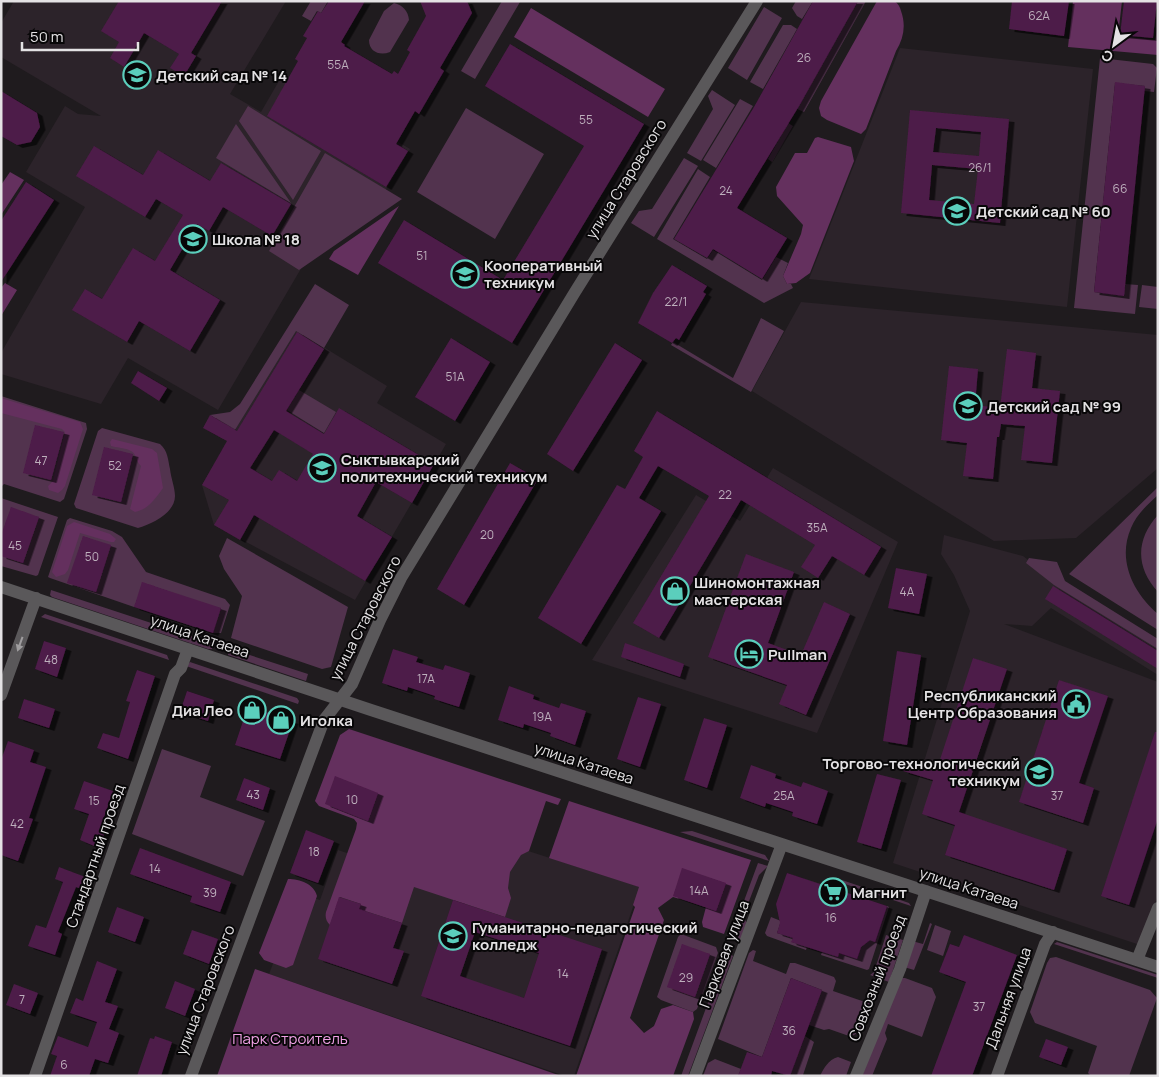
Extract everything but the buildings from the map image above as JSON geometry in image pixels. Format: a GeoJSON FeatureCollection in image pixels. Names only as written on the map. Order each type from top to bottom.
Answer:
{"type":"FeatureCollection","features":[{"type":"Feature","properties":{"kind":"street","name":"улица Старовского"},"geometry":{"type":"LineString","coordinates":[[191,1076],[324,720],[352,684],[380,620],[406,570],[580,284],[757,1]]}},
{"type":"Feature","properties":{"kind":"street","name":"улица Катаева"},"geometry":{"type":"LineString","coordinates":[[1,587],[340,700],[1158,967]]}},
{"type":"Feature","properties":{"kind":"street"},"geometry":{"type":"LineString","coordinates":[[1,695],[36,598]]}},
{"type":"Feature","properties":{"kind":"street","name":"Стандартный проезд"},"geometry":{"type":"LineString","coordinates":[[35,1076],[175,674],[181,668],[188,649]]}},
{"type":"Feature","properties":{"kind":"street","name":"Парковая улица"},"geometry":{"type":"LineString","coordinates":[[695,1076],[782,844]]}},
{"type":"Feature","properties":{"kind":"street","name":"Совхозный проезд"},"geometry":{"type":"LineString","coordinates":[[856,1076],[900,969],[926,891]]}},
{"type":"Feature","properties":{"kind":"street"},"geometry":{"type":"LineString","coordinates":[[1138,960],[1158,908]]}},
{"type":"Feature","properties":{"kind":"street","name":"Дальняя улица"},"geometry":{"type":"LineString","coordinates":[[997,1076],[1045,944],[1053,932]]}},
{"type":"Feature","properties":{"kind":"shaded area","name":"Школа № 18"},"geometry":{"type":"Polygon","coordinates":[[[14,1],[286,1],[230,94],[261,112],[283,74],[410,149],[385,191],[359,176],[299,272],[218,410],[128,358],[101,404],[1,374],[1,353],[85,207],[26,172],[65,106],[78,114],[101,116],[1,57],[1,23],[14,1]]]}},
{"type":"Feature","properties":{"kind":"shaded area"},"geometry":{"type":"Polygon","coordinates":[[[311,1],[328,1],[321,13],[317,11],[311,21],[302,16],[311,1]]]}},
{"type":"Feature","properties":{"kind":"shaded area"},"geometry":{"type":"Polygon","coordinates":[[[502,1],[520,2],[475,79],[461,71],[502,1]]]}},
{"type":"Feature","properties":{"kind":"shaded area"},"geometry":{"type":"Polygon","coordinates":[[[796,1],[813,1],[802,19],[797,16],[792,8],[796,1]]]}},
{"type":"Feature","properties":{"kind":"shaded area"},"geometry":{"type":"Polygon","coordinates":[[[858,1],[866,1],[804,112],[797,109],[858,1]]]}},
{"type":"Feature","properties":{"kind":"shaded area"},"geometry":{"type":"Polygon","coordinates":[[[394,3],[404,9],[408,14],[409,20],[390,52],[382,54],[371,48],[369,40],[384,11],[394,3]]]}},
{"type":"Feature","properties":{"kind":"shaded area"},"geometry":{"type":"Polygon","coordinates":[[[764,7],[782,18],[747,80],[728,68],[764,7]]]}},
{"type":"Feature","properties":{"kind":"shaded area"},"geometry":{"type":"Polygon","coordinates":[[[783,25],[791,25],[797,29],[763,89],[750,82],[783,25]]]}},
{"type":"Feature","properties":{"kind":"shaded area","name":"Детский сад № 60"},"geometry":{"type":"Polygon","coordinates":[[[900,48],[1093,69],[1067,307],[809,279],[900,48]]]}},
{"type":"Feature","properties":{"kind":"shaded area"},"geometry":{"type":"Polygon","coordinates":[[[1100,58],[1153,64],[1157,68],[1154,92],[1144,91],[1145,86],[1115,83],[1094,292],[1123,296],[1125,284],[1138,285],[1135,314],[1074,308],[1100,58]]]}},
{"type":"Feature","properties":{"kind":"shaded area"},"geometry":{"type":"Polygon","coordinates":[[[712,90],[735,105],[701,161],[687,153],[713,109],[708,96],[712,90]]]}},
{"type":"Feature","properties":{"kind":"shaded area"},"geometry":{"type":"Polygon","coordinates":[[[740,99],[753,106],[716,168],[703,160],[740,99]]]}},
{"type":"Feature","properties":{"kind":"shaded area"},"geometry":{"type":"Polygon","coordinates":[[[248,106],[321,151],[293,200],[239,121],[248,106]]]}},
{"type":"Feature","properties":{"kind":"shaded area"},"geometry":{"type":"Polygon","coordinates":[[[466,108],[544,154],[495,239],[417,192],[466,108]]]}},
{"type":"Feature","properties":{"kind":"shaded area"},"geometry":{"type":"Polygon","coordinates":[[[788,123],[793,126],[772,162],[768,159],[788,123]]]}},
{"type":"Feature","properties":{"kind":"shaded area"},"geometry":{"type":"Polygon","coordinates":[[[236,124],[291,203],[216,158],[236,124]]]}},
{"type":"Feature","properties":{"kind":"shaded area"},"geometry":{"type":"Polygon","coordinates":[[[325,153],[402,199],[299,270],[269,251],[325,153]]]}},
{"type":"Feature","properties":{"kind":"shaded area"},"geometry":{"type":"Polygon","coordinates":[[[684,158],[698,166],[654,237],[631,223],[639,211],[652,209],[684,158]]]}},
{"type":"Feature","properties":{"kind":"shaded area"},"geometry":{"type":"Polygon","coordinates":[[[698,169],[710,177],[673,239],[707,259],[713,250],[762,280],[776,257],[788,263],[783,276],[787,284],[791,284],[793,288],[764,303],[657,239],[698,169]]]}},
{"type":"Feature","properties":{"kind":"shaded area"},"geometry":{"type":"Polygon","coordinates":[[[315,284],[349,305],[324,348],[296,331],[230,438],[226,440],[218,436],[225,424],[210,415],[230,412],[240,404],[315,284]]]}},
{"type":"Feature","properties":{"kind":"shaded area"},"geometry":{"type":"Polygon","coordinates":[[[1142,285],[1158,287],[1158,309],[1139,307],[1142,285]]]}},
{"type":"Feature","properties":{"kind":"shaded area","name":"Детский сад № 99"},"geometry":{"type":"Polygon","coordinates":[[[801,302],[1158,335],[1158,468],[1076,538],[994,541],[752,391],[801,302]]]}},
{"type":"Feature","properties":{"kind":"shaded area"},"geometry":{"type":"Polygon","coordinates":[[[761,318],[784,331],[751,392],[671,345],[673,342],[733,378],[761,318]]]}},
{"type":"Feature","properties":{"kind":"shaded area","name":"Сыктывкарский политехнический техникум"},"geometry":{"type":"Polygon","coordinates":[[[294,329],[387,386],[377,403],[446,444],[355,600],[214,525],[202,485],[294,329]]]}},
{"type":"Feature","properties":{"kind":"shaded area"},"geometry":{"type":"Polygon","coordinates":[[[299,390],[336,412],[324,433],[287,410],[299,390]]]}},
{"type":"Feature","properties":{"kind":"shaded area"},"geometry":{"type":"Polygon","coordinates":[[[1,396],[86,423],[87,429],[64,499],[60,502],[4,484],[1,487],[1,396]]]}},
{"type":"Feature","properties":{"kind":"shaded area"},"geometry":{"type":"Polygon","coordinates":[[[102,428],[160,444],[165,450],[175,496],[171,508],[156,521],[138,528],[76,508],[74,504],[98,431],[102,428]]]}},
{"type":"Feature","properties":{"kind":"shaded area"},"geometry":{"type":"Polygon","coordinates":[[[773,468],[898,542],[817,733],[592,660],[696,495],[740,521],[773,468]]]}},
{"type":"Feature","properties":{"kind":"shaded area"},"geometry":{"type":"Polygon","coordinates":[[[1158,487],[1158,495],[1133,523],[1127,540],[1126,552],[1127,564],[1135,586],[1149,606],[1158,614],[1158,630],[1069,574],[1158,487]]]}},
{"type":"Feature","properties":{"kind":"shaded area"},"geometry":{"type":"Polygon","coordinates":[[[1,498],[58,517],[38,575],[36,576],[1,566],[1,498]]]}},
{"type":"Feature","properties":{"kind":"shaded area"},"geometry":{"type":"Polygon","coordinates":[[[1158,515],[1158,592],[1145,573],[1141,553],[1145,534],[1158,515]]]}},
{"type":"Feature","properties":{"kind":"shaded area"},"geometry":{"type":"Polygon","coordinates":[[[70,518],[112,531],[122,537],[146,572],[225,599],[230,605],[221,633],[213,633],[221,608],[134,607],[48,577],[67,520],[70,518]]]}},
{"type":"Feature","properties":{"kind":"shaded area","name":"Торгово-технологический техникум"},"geometry":{"type":"Polygon","coordinates":[[[944,535],[1023,556],[1051,578],[1158,644],[1158,675],[1051,608],[1032,626],[1004,624],[1158,682],[1158,895],[1140,945],[893,863],[970,611],[954,575],[941,554],[944,535]]]}},
{"type":"Feature","properties":{"kind":"shaded area"},"geometry":{"type":"Polygon","coordinates":[[[227,538],[348,607],[331,667],[322,669],[231,638],[242,596],[224,569],[219,556],[227,538]]]}},
{"type":"Feature","properties":{"kind":"shaded area"},"geometry":{"type":"Polygon","coordinates":[[[1029,558],[1057,562],[1065,581],[1158,639],[1158,649],[1054,585],[1026,563],[1029,558]]]}},
{"type":"Feature","properties":{"kind":"shaded area"},"geometry":{"type":"Polygon","coordinates":[[[51,590],[215,644],[212,649],[208,649],[52,597],[50,595],[51,590]]]}},
{"type":"Feature","properties":{"kind":"shaded area"},"geometry":{"type":"Polygon","coordinates":[[[45,614],[167,655],[169,660],[41,617],[45,614]]]}},
{"type":"Feature","properties":{"kind":"shaded area"},"geometry":{"type":"Polygon","coordinates":[[[228,648],[308,674],[306,681],[228,655],[228,648]]]}},
{"type":"Feature","properties":{"kind":"shaded area"},"geometry":{"type":"Polygon","coordinates":[[[190,662],[297,698],[298,704],[186,666],[190,662]]]}},
{"type":"Feature","properties":{"kind":"shaded area"},"geometry":{"type":"Polygon","coordinates":[[[162,749],[211,766],[200,797],[265,821],[243,876],[132,834],[162,749]]]}},
{"type":"Feature","properties":{"kind":"shaded area"},"geometry":{"type":"Polygon","coordinates":[[[692,831],[765,855],[769,861],[680,832],[692,831]]]}},
{"type":"Feature","properties":{"kind":"shaded area","name":"Гуманитарно-педагогический колледж"},"geometry":{"type":"Polygon","coordinates":[[[472,833],[640,887],[574,1076],[565,1076],[269,974],[300,894],[320,900],[338,850],[454,889],[472,833]]]}},
{"type":"Feature","properties":{"kind":"shaded area"},"geometry":{"type":"Polygon","coordinates":[[[758,863],[768,866],[759,875],[743,917],[747,923],[741,940],[731,936],[758,863]]]}},
{"type":"Feature","properties":{"kind":"shaded area"},"geometry":{"type":"Polygon","coordinates":[[[842,880],[909,903],[911,906],[839,882],[842,880]]]}},
{"type":"Feature","properties":{"kind":"shaded area"},"geometry":{"type":"Polygon","coordinates":[[[887,906],[889,907],[869,969],[867,970],[821,955],[822,952],[838,957],[839,953],[857,959],[861,946],[868,941],[887,906]]]}},
{"type":"Feature","properties":{"kind":"shaded area"},"geometry":{"type":"Polygon","coordinates":[[[771,917],[781,921],[777,933],[793,938],[792,942],[807,947],[806,950],[767,936],[765,933],[771,917]]]}},
{"type":"Feature","properties":{"kind":"shaded area"},"geometry":{"type":"Polygon","coordinates":[[[930,923],[932,924],[914,970],[904,967],[912,941],[923,944],[930,923]]]}},
{"type":"Feature","properties":{"kind":"shaded area"},"geometry":{"type":"Polygon","coordinates":[[[935,925],[951,931],[943,956],[927,950],[935,925]]]}},
{"type":"Feature","properties":{"kind":"shaded area"},"geometry":{"type":"Polygon","coordinates":[[[681,934],[716,947],[718,953],[697,1009],[693,1012],[657,997],[678,937],[681,934]]]}},
{"type":"Feature","properties":{"kind":"shaded area"},"geometry":{"type":"Polygon","coordinates":[[[886,935],[903,940],[889,982],[870,975],[874,972],[886,935]]]}},
{"type":"Feature","properties":{"kind":"shaded area"},"geometry":{"type":"Polygon","coordinates":[[[1057,942],[1158,975],[1158,978],[1054,944],[1057,942]]]}},
{"type":"Feature","properties":{"kind":"shaded area"},"geometry":{"type":"Polygon","coordinates":[[[753,950],[756,951],[753,961],[786,974],[790,963],[795,963],[834,977],[836,981],[833,991],[865,1002],[870,991],[874,994],[859,1032],[849,1036],[809,1025],[822,990],[791,978],[762,1057],[718,1039],[749,953],[753,950]]]}},
{"type":"Feature","properties":{"kind":"shaded area"},"geometry":{"type":"Polygon","coordinates":[[[727,951],[733,956],[688,1076],[681,1076],[727,951]]]}},
{"type":"Feature","properties":{"kind":"shaded area"},"geometry":{"type":"Polygon","coordinates":[[[1056,957],[1150,990],[1157,998],[1129,1076],[1091,1076],[1088,1073],[1097,1046],[1035,1023],[1030,1012],[1047,963],[1050,958],[1056,957]]]}},
{"type":"Feature","properties":{"kind":"shaded area"},"geometry":{"type":"Polygon","coordinates":[[[900,978],[932,988],[936,997],[922,1037],[888,1024],[885,1033],[887,1039],[872,1076],[862,1076],[900,978]]]}},
{"type":"Feature","properties":{"kind":"shaded area"},"geometry":{"type":"Polygon","coordinates":[[[805,1036],[814,1042],[803,1075],[790,1076],[805,1036]]]}},
{"type":"Feature","properties":{"kind":"shaded area"},"geometry":{"type":"Polygon","coordinates":[[[838,1057],[851,1062],[846,1076],[820,1076],[829,1062],[838,1057]]]}},
{"type":"Feature","properties":{"kind":"shaded area"},"geometry":{"type":"Polygon","coordinates":[[[715,1059],[741,1069],[738,1076],[703,1076],[708,1063],[715,1059]]]}},
{"type":"Feature","properties":{"kind":"green space"},"geometry":{"type":"Polygon","coordinates":[[[877,1],[894,1],[898,4],[903,16],[903,31],[901,41],[866,129],[861,134],[827,120],[821,116],[819,108],[821,101],[877,1]]]}},
{"type":"Feature","properties":{"kind":"green space"},"geometry":{"type":"Polygon","coordinates":[[[1073,1],[1122,1],[1118,36],[1155,40],[1158,26],[1158,55],[1068,47],[1073,1]]]}},
{"type":"Feature","properties":{"kind":"green space"},"geometry":{"type":"Polygon","coordinates":[[[531,8],[665,89],[648,117],[514,37],[531,8]]]}},
{"type":"Feature","properties":{"kind":"green space"},"geometry":{"type":"Polygon","coordinates":[[[818,137],[851,147],[854,161],[810,273],[796,283],[787,284],[783,276],[803,225],[777,196],[776,187],[795,153],[807,153],[815,138],[818,137]]]}},
{"type":"Feature","properties":{"kind":"green space"},"geometry":{"type":"Polygon","coordinates":[[[10,172],[24,180],[1,215],[1,185],[10,172]]]}},
{"type":"Feature","properties":{"kind":"green space"},"geometry":{"type":"Polygon","coordinates":[[[399,206],[358,275],[329,259],[334,251],[399,206]]]}},
{"type":"Feature","properties":{"kind":"green space"},"geometry":{"type":"Polygon","coordinates":[[[5,283],[17,290],[1,316],[1,288],[5,283]]]}},
{"type":"Feature","properties":{"kind":"green space"},"geometry":{"type":"Polygon","coordinates":[[[1,398],[80,422],[83,429],[65,486],[58,493],[49,490],[48,486],[53,481],[65,432],[62,429],[1,413],[1,398]]]}},
{"type":"Feature","properties":{"kind":"green space"},"geometry":{"type":"Polygon","coordinates":[[[112,439],[152,449],[157,453],[163,488],[151,503],[140,511],[135,512],[130,509],[141,466],[131,451],[111,446],[110,442],[112,439]]]}},
{"type":"Feature","properties":{"kind":"green space"},"geometry":{"type":"Polygon","coordinates":[[[74,522],[110,534],[116,539],[114,542],[111,542],[80,533],[68,570],[65,574],[56,577],[52,572],[67,526],[74,522]]]}},
{"type":"Feature","properties":{"kind":"green space"},"geometry":{"type":"Polygon","coordinates":[[[349,729],[561,799],[558,805],[546,801],[529,851],[521,855],[510,872],[508,888],[511,898],[505,917],[414,887],[402,923],[359,909],[361,904],[340,897],[330,925],[326,919],[326,912],[357,823],[354,819],[319,806],[315,801],[340,735],[349,729]]]}},
{"type":"Feature","properties":{"kind":"green space"},"geometry":{"type":"Polygon","coordinates":[[[569,801],[751,860],[724,934],[703,927],[702,922],[706,907],[673,897],[658,908],[664,920],[630,1018],[644,1033],[654,1026],[661,1009],[673,1005],[693,1012],[694,1019],[673,1076],[576,1076],[635,907],[633,905],[639,887],[549,858],[569,801]]]}},
{"type":"Feature","properties":{"kind":"green space"},"geometry":{"type":"Polygon","coordinates":[[[288,879],[310,885],[317,896],[293,965],[286,968],[264,960],[259,953],[288,879]]]}},
{"type":"Feature","properties":{"kind":"green space","name":"Парк Строитель"},"geometry":{"type":"Polygon","coordinates":[[[255,969],[561,1076],[217,1076],[255,969]]]}},
{"type":"Feature","properties":{"kind":"place","name":"Детский сад № 14"},"geometry":{"type":"Point","coordinates":[137,75]}},
{"type":"Feature","properties":{"kind":"place","name":"Детский сад № 60"},"geometry":{"type":"Point","coordinates":[957,211]}},
{"type":"Feature","properties":{"kind":"place","name":"Школа № 18"},"geometry":{"type":"Point","coordinates":[193,239]}},
{"type":"Feature","properties":{"kind":"place","name":"Кооперативный техникум"},"geometry":{"type":"Point","coordinates":[465,274]}},
{"type":"Feature","properties":{"kind":"place","name":"Детский сад № 99"},"geometry":{"type":"Point","coordinates":[968,406]}},
{"type":"Feature","properties":{"kind":"place","name":"Сыктывкарский политехнический техникум"},"geometry":{"type":"Point","coordinates":[322,468]}},
{"type":"Feature","properties":{"kind":"place","name":"Шиномонтажная мастерская"},"geometry":{"type":"Point","coordinates":[675,591]}},
{"type":"Feature","properties":{"kind":"place","name":"Pullman"},"geometry":{"type":"Point","coordinates":[749,654]}},
{"type":"Feature","properties":{"kind":"place","name":"Республиканский Центр Образования"},"geometry":{"type":"Point","coordinates":[1076,704]}},
{"type":"Feature","properties":{"kind":"place","name":"Диа Лео"},"geometry":{"type":"Point","coordinates":[252,710]}},
{"type":"Feature","properties":{"kind":"place","name":"Иголка"},"geometry":{"type":"Point","coordinates":[281,720]}},
{"type":"Feature","properties":{"kind":"place","name":"Торгово-технологический техникум"},"geometry":{"type":"Point","coordinates":[1039,772]}},
{"type":"Feature","properties":{"kind":"place","name":"Магнит"},"geometry":{"type":"Point","coordinates":[833,892]}},
{"type":"Feature","properties":{"kind":"place","name":"Гуманитарно-педагогический колледж"},"geometry":{"type":"Point","coordinates":[453,936]}}]}
